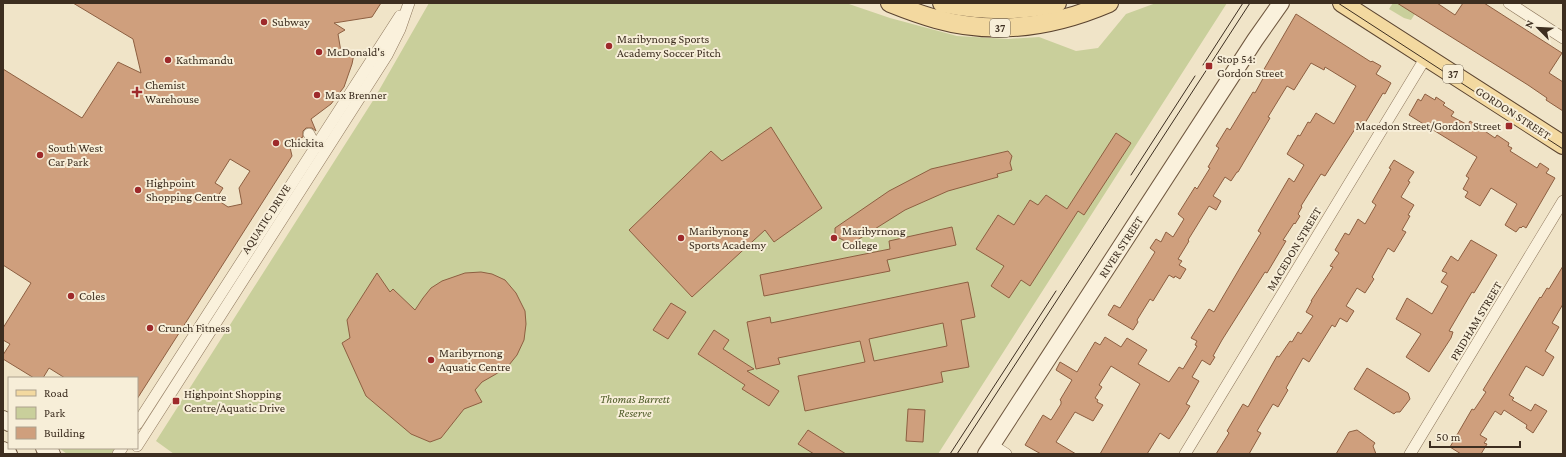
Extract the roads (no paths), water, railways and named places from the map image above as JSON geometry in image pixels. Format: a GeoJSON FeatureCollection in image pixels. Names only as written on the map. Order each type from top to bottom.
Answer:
{"type":"FeatureCollection","features":[{"type":"Feature","properties":{"kind":"main road","name":"37"},"geometry":{"type":"LineString","coordinates":[[890,3],[936,19],[981,28],[1027,26],[1076,16],[1110,3]]}},
{"type":"Feature","properties":{"kind":"main road","name":"37"},"geometry":{"type":"LineString","coordinates":[[942,3],[965,8],[999,10],[1025,9],[1055,3]]}},
{"type":"Feature","properties":{"kind":"main road"},"geometry":{"type":"LineString","coordinates":[[1055,3],[1069,10],[1076,16]]}},
{"type":"Feature","properties":{"kind":"main road","name":"GORDON STREET"},"geometry":{"type":"LineString","coordinates":[[1342,3],[1563,145]]}},
{"type":"Feature","properties":{"kind":"street","name":"AQUATIC DRIVE"},"geometry":{"type":"LineString","coordinates":[[138,422],[409,3]]}},
{"type":"Feature","properties":{"kind":"street","name":"AQUATIC DRIVE"},"geometry":{"type":"LineString","coordinates":[[138,444],[387,55],[400,29],[409,3]]}},
{"type":"Feature","properties":{"kind":"street","name":"RIVER STREET"},"geometry":{"type":"LineString","coordinates":[[1255,40],[1268,3]]}},
{"type":"Feature","properties":{"kind":"street","name":"RIVER STREET"},"geometry":{"type":"LineString","coordinates":[[989,450],[1255,40],[1281,3]]}},
{"type":"Feature","properties":{"kind":"street"},"geometry":{"type":"LineString","coordinates":[[1509,3],[1563,38]]}},
{"type":"Feature","properties":{"kind":"street","name":"MACEDON STREET"},"geometry":{"type":"LineString","coordinates":[[1185,454],[1426,57]]}},
{"type":"Feature","properties":{"kind":"street"},"geometry":{"type":"LineString","coordinates":[[309,134],[316,147]]}},
{"type":"Feature","properties":{"kind":"street","name":"PRIDHAM STREET"},"geometry":{"type":"LineString","coordinates":[[1410,454],[1563,201]]}},
{"type":"Feature","properties":{"kind":"street"},"geometry":{"type":"LineString","coordinates":[[3,450],[9,454]]}},
{"type":"Feature","properties":{"kind":"street"},"geometry":{"type":"LineString","coordinates":[[989,450],[1006,454]]}},
{"type":"Feature","properties":{"kind":"tram line"},"geometry":{"type":"LineString","coordinates":[[1203,65],[1243,3]]}},
{"type":"Feature","properties":{"kind":"tram line"},"geometry":{"type":"LineString","coordinates":[[957,454],[1250,3]]}},
{"type":"Feature","properties":{"kind":"tram line"},"geometry":{"type":"LineString","coordinates":[[1338,3],[1563,149]]}},
{"type":"Feature","properties":{"kind":"tram line"},"geometry":{"type":"LineString","coordinates":[[1131,175],[1195,76]]}},
{"type":"Feature","properties":{"kind":"tram line"},"geometry":{"type":"LineString","coordinates":[[950,454],[1056,291]]}},
{"type":"Feature","properties":{"kind":"place","name":"Subway"},"geometry":{"type":"Point","coordinates":[264,22]}},
{"type":"Feature","properties":{"kind":"place","name":"Maribynong Sports Academy Soccer Pitch"},"geometry":{"type":"Point","coordinates":[609,46]}},
{"type":"Feature","properties":{"kind":"place","name":"McDonald's"},"geometry":{"type":"Point","coordinates":[319,52]}},
{"type":"Feature","properties":{"kind":"place","name":"Kathmandu"},"geometry":{"type":"Point","coordinates":[168,60]}},
{"type":"Feature","properties":{"kind":"place","name":"Stop 54: Gordon Street"},"geometry":{"type":"Point","coordinates":[1209,66]}},
{"type":"Feature","properties":{"kind":"place","name":"Chemist Warehouse"},"geometry":{"type":"Point","coordinates":[137,92]}},
{"type":"Feature","properties":{"kind":"place","name":"Max Brenner"},"geometry":{"type":"Point","coordinates":[317,95]}},
{"type":"Feature","properties":{"kind":"place","name":"Macedon Street/Gordon Street"},"geometry":{"type":"Point","coordinates":[1509,126]}},
{"type":"Feature","properties":{"kind":"place","name":"Chickita"},"geometry":{"type":"Point","coordinates":[276,143]}},
{"type":"Feature","properties":{"kind":"place","name":"South West Car Park"},"geometry":{"type":"Point","coordinates":[40,155]}},
{"type":"Feature","properties":{"kind":"place","name":"Highpoint Shopping Centre"},"geometry":{"type":"Point","coordinates":[138,190]}},
{"type":"Feature","properties":{"kind":"place","name":"Maribynong Sports Academy"},"geometry":{"type":"Point","coordinates":[681,238]}},
{"type":"Feature","properties":{"kind":"place","name":"Maribyrnong College"},"geometry":{"type":"Point","coordinates":[834,238]}},
{"type":"Feature","properties":{"kind":"place","name":"Coles"},"geometry":{"type":"Point","coordinates":[71,296]}},
{"type":"Feature","properties":{"kind":"place","name":"Crunch Fitness"},"geometry":{"type":"Point","coordinates":[150,328]}},
{"type":"Feature","properties":{"kind":"place","name":"Maribyrnong Aquatic Centre"},"geometry":{"type":"Point","coordinates":[431,360]}},
{"type":"Feature","properties":{"kind":"place","name":"Highpoint Shopping Centre/Aquatic Drive"},"geometry":{"type":"Point","coordinates":[176,401]}},
{"type":"Feature","properties":{"kind":"park label","name":"Thomas Barrett Reserve"},"geometry":{"type":"Point","coordinates":[635,406]}}]}
